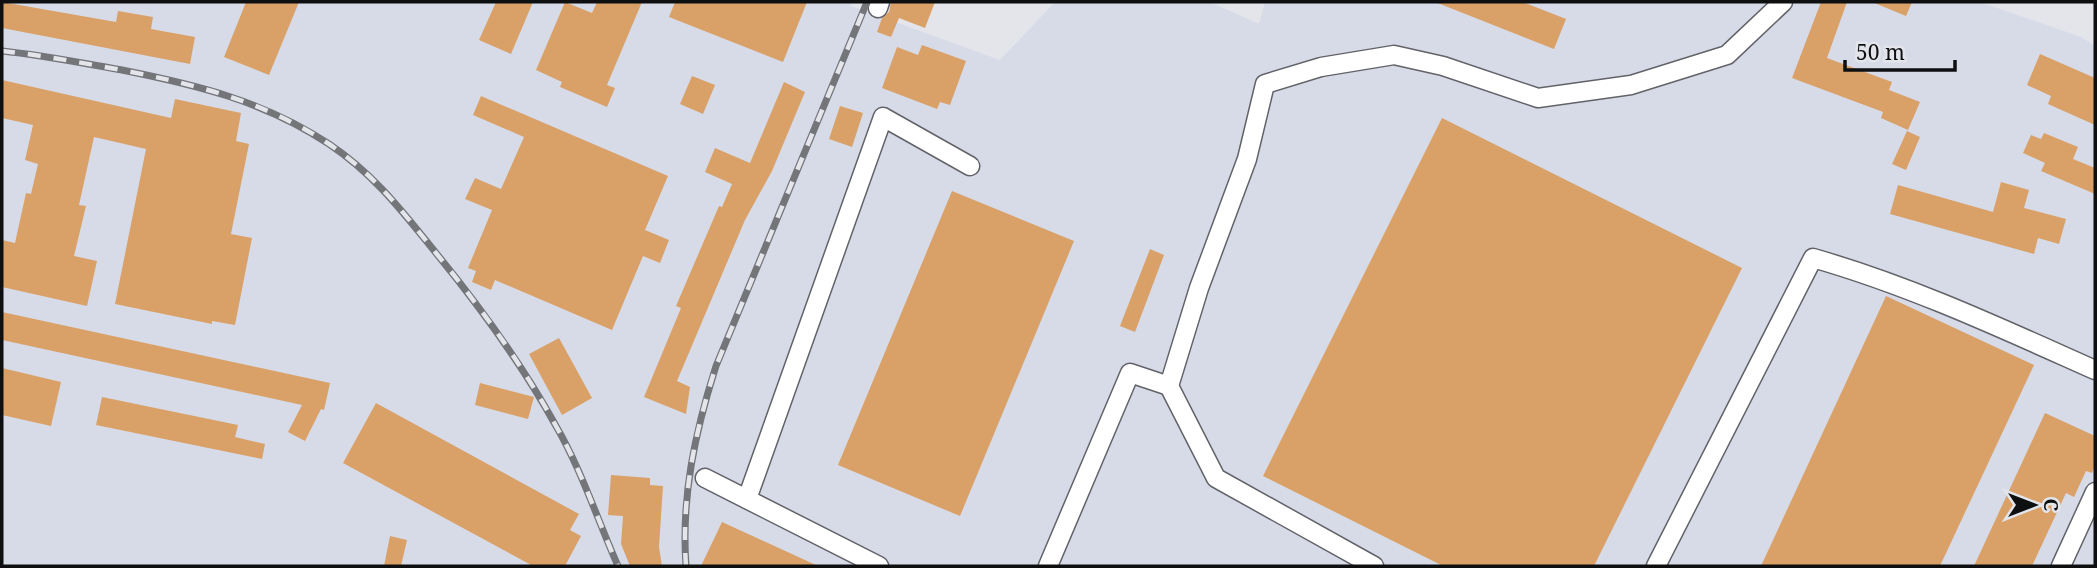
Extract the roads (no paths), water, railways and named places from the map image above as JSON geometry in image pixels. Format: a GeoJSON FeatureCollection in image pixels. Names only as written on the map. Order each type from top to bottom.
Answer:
{"type":"FeatureCollection","features":[{"type":"Feature","properties":{"kind":"lane"},"geometry":{"type":"LineString","coordinates":[[1374,566],[1216,478],[1169,386],[1199,288],[1247,159],[1265,83],[1321,67],[1394,55],[1443,66],[1538,98],[1631,85],[1727,55],[1783,2]]}},
{"type":"Feature","properties":{"kind":"lane"},"geometry":{"type":"LineString","coordinates":[[747,499],[883,117],[970,166]]}},
{"type":"Feature","properties":{"kind":"lane"},"geometry":{"type":"LineString","coordinates":[[1656,566],[1813,258],[1863,272],[2095,370]]}},
{"type":"Feature","properties":{"kind":"lane"},"geometry":{"type":"LineString","coordinates":[[1048,566],[1130,373],[1169,386]]}},
{"type":"Feature","properties":{"kind":"lane"},"geometry":{"type":"LineString","coordinates":[[705,478],[879,566]]}},
{"type":"Feature","properties":{"kind":"lane"},"geometry":{"type":"LineString","coordinates":[[2060,566],[2095,492]]}},
{"type":"Feature","properties":{"kind":"railway"},"geometry":{"type":"LineString","coordinates":[[686,566],[686,515],[691,465],[716,366],[867,2]]}},
{"type":"Feature","properties":{"kind":"railway"},"geometry":{"type":"LineString","coordinates":[[2,51],[122,70],[229,96],[305,129],[360,168],[399,208],[453,274],[529,381],[573,460],[618,566]]}}]}
